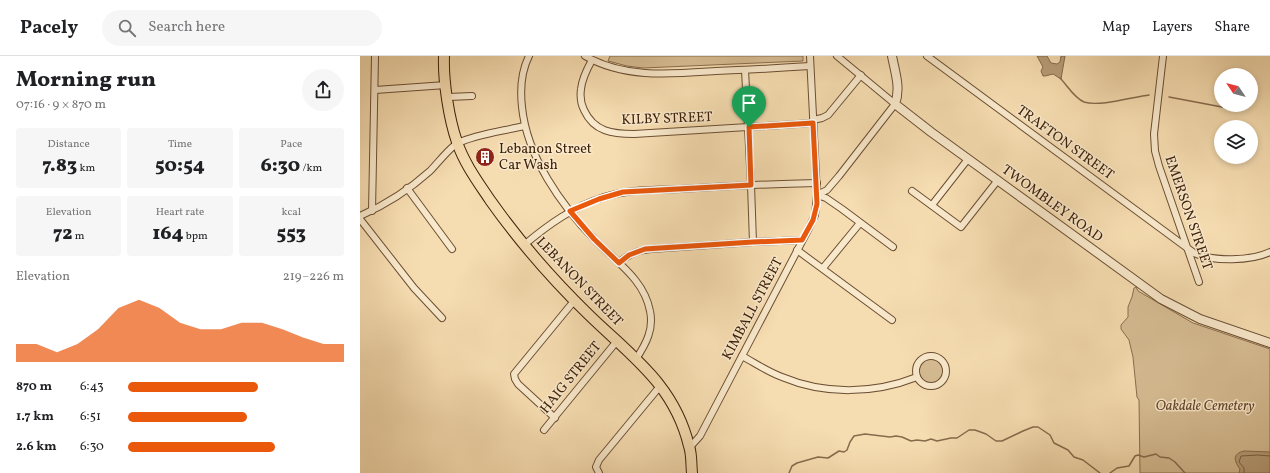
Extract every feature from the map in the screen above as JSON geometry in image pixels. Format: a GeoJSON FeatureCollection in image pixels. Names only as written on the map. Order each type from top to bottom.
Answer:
{"type":"FeatureCollection","features":[{"type":"Feature","properties":{"kind":"highway","name":"LEBANON STREET"},"geometry":{"type":"LineString","coordinates":[[444,56],[446,85],[457,143],[465,160],[484,191],[524,245],[549,274],[574,301],[636,359],[661,385],[677,410],[690,447],[692,473]]}},
{"type":"Feature","properties":{"kind":"street"},"geometry":{"type":"LineString","coordinates":[[372,211],[375,56]]}},
{"type":"Feature","properties":{"kind":"street"},"geometry":{"type":"LineString","coordinates":[[529,56],[524,67],[521,82],[521,100],[524,126],[529,144],[538,163],[570,211],[594,239],[640,285],[648,300],[652,321],[650,332],[636,359]]}},
{"type":"Feature","properties":{"kind":"street"},"geometry":{"type":"LineString","coordinates":[[585,56],[592,60],[616,68],[639,73],[665,74],[810,66]]}},
{"type":"Feature","properties":{"kind":"street","name":"KIMBALL STREET"},"geometry":{"type":"LineString","coordinates":[[690,447],[700,436],[815,215],[817,183],[810,56]]}},
{"type":"Feature","properties":{"kind":"street","name":"TWOMBLEY ROAD"},"geometry":{"type":"LineString","coordinates":[[837,56],[895,104],[968,159],[1161,298],[1200,319],[1270,343]]}},
{"type":"Feature","properties":{"kind":"street"},"geometry":{"type":"LineString","coordinates":[[817,195],[827,190],[839,176],[895,104],[898,88],[892,56]]}},
{"type":"Feature","properties":{"kind":"street","name":"TRAFTON STREET"},"geometry":{"type":"LineString","coordinates":[[927,56],[1188,249],[1200,256],[1219,259],[1257,256],[1270,252]]}},
{"type":"Feature","properties":{"kind":"street","name":"EMERSON STREET"},"geometry":{"type":"LineString","coordinates":[[1163,56],[1154,128],[1155,151],[1199,282]]}},
{"type":"Feature","properties":{"kind":"street","name":"KILBY STREET"},"geometry":{"type":"LineString","coordinates":[[592,60],[581,89],[581,99],[585,111],[590,120],[603,130],[617,134],[749,127],[813,121]]}},
{"type":"Feature","properties":{"kind":"street"},"geometry":{"type":"LineString","coordinates":[[745,70],[749,127],[753,242]]}},
{"type":"Feature","properties":{"kind":"street"},"geometry":{"type":"LineString","coordinates":[[813,121],[828,115],[861,75]]}},
{"type":"Feature","properties":{"kind":"street"},"geometry":{"type":"LineString","coordinates":[[375,90],[446,85]]}},
{"type":"Feature","properties":{"kind":"street"},"geometry":{"type":"LineString","coordinates":[[448,97],[472,96]]}},
{"type":"Feature","properties":{"kind":"street"},"geometry":{"type":"LineString","coordinates":[[360,216],[372,211],[430,171],[457,143],[479,136],[524,126]]}},
{"type":"Feature","properties":{"kind":"street"},"geometry":{"type":"LineString","coordinates":[[932,205],[968,159]]}},
{"type":"Feature","properties":{"kind":"street"},"geometry":{"type":"LineString","coordinates":[[912,191],[961,227],[998,180]]}},
{"type":"Feature","properties":{"kind":"street"},"geometry":{"type":"LineString","coordinates":[[524,245],[547,226],[570,211],[599,199],[623,192],[817,183]]}},
{"type":"Feature","properties":{"kind":"street"},"geometry":{"type":"LineString","coordinates":[[407,188],[452,249]]}},
{"type":"Feature","properties":{"kind":"street"},"geometry":{"type":"LineString","coordinates":[[817,195],[826,198],[893,247]]}},
{"type":"Feature","properties":{"kind":"street"},"geometry":{"type":"LineString","coordinates":[[360,219],[414,288],[442,318]]}},
{"type":"Feature","properties":{"kind":"street"},"geometry":{"type":"LineString","coordinates":[[823,268],[860,223]]}},
{"type":"Feature","properties":{"kind":"street"},"geometry":{"type":"LineString","coordinates":[[619,263],[629,255],[645,249],[802,240]]}},
{"type":"Feature","properties":{"kind":"street"},"geometry":{"type":"LineString","coordinates":[[797,250],[892,320]]}},
{"type":"Feature","properties":{"kind":"street"},"geometry":{"type":"LineString","coordinates":[[555,418],[518,384],[514,377],[518,368],[574,301]]}},
{"type":"Feature","properties":{"kind":"street","name":"HAIG STREET"},"geometry":{"type":"LineString","coordinates":[[544,430],[617,341]]}},
{"type":"Feature","properties":{"kind":"street"},"geometry":{"type":"LineString","coordinates":[[742,356],[782,377],[802,384],[832,390],[881,388],[917,377]]}},
{"type":"Feature","properties":{"kind":"street"},"geometry":{"type":"LineString","coordinates":[[931,356],[939,358],[944,362],[946,374],[944,380],[937,385],[926,385],[917,377],[917,366],[920,360],[925,357],[931,356]]}},
{"type":"Feature","properties":{"kind":"street"},"geometry":{"type":"LineString","coordinates":[[597,471],[597,464],[599,460],[661,385]]}},
{"type":"Feature","properties":{"kind":"green space"},"geometry":{"type":"Polygon","coordinates":[[[610,56],[803,56],[803,61],[643,68],[608,61],[610,56]]]}},
{"type":"Feature","properties":{"kind":"green space","name":"Oakdale Cemetery"},"geometry":{"type":"Polygon","coordinates":[[[1136,287],[1138,291],[1193,323],[1270,349],[1270,473],[1140,473],[1139,400],[1137,397],[1133,357],[1129,340],[1121,329],[1121,325],[1128,317],[1128,307],[1134,288],[1136,287]]]}},
{"type":"Feature","properties":{"kind":"green space"},"geometry":{"type":"Polygon","coordinates":[[[931,359],[940,362],[943,371],[940,380],[931,383],[922,380],[919,371],[922,362],[931,359]]]}},
{"type":"Feature","properties":{"kind":"water"},"geometry":{"type":"Polygon","coordinates":[[[1037,56],[1047,56],[1051,63],[1057,64],[1060,62],[1061,56],[1065,56],[1061,79],[1053,74],[1043,76],[1041,71],[1043,67],[1037,56]]]}},
{"type":"Feature","properties":{"kind":"water"},"geometry":{"type":"Polygon","coordinates":[[[1244,451],[1270,452],[1270,473],[1239,473],[1240,469],[1235,461],[1235,458],[1237,454],[1244,451]]]}},
{"type":"Feature","properties":{"kind":"waterway"},"geometry":{"type":"LineString","coordinates":[[1060,78],[1074,94],[1084,102],[1107,103],[1149,95]]}},
{"type":"Feature","properties":{"kind":"waterway"},"geometry":{"type":"LineString","coordinates":[[1169,97],[1214,105]]}},
{"type":"Feature","properties":{"kind":"waterway"},"geometry":{"type":"LineString","coordinates":[[789,473],[792,466],[797,463],[818,457],[828,458],[839,451],[844,452],[847,450],[854,436],[865,434],[890,437],[896,436],[911,441],[925,441],[931,439],[937,441],[957,438],[969,430],[975,430],[986,434],[996,441],[1002,441],[1033,427],[1038,427],[1050,435],[1054,443],[1068,450],[1074,457],[1083,460],[1100,473]]}},
{"type":"Feature","properties":{"kind":"waterway"},"geometry":{"type":"LineString","coordinates":[[1110,473],[1117,468],[1129,466],[1135,456],[1138,455],[1144,457],[1156,454],[1160,457],[1169,458],[1185,473]]}},
{"type":"Feature","properties":{"kind":"place","name":"Lebanon Street Car Wash"},"geometry":{"type":"Point","coordinates":[485,157]}},
{"type":"Feature","properties":{"kind":"route"},"geometry":{"type":"LineString","coordinates":[[813,123],[817,204],[813,220],[802,240],[645,249],[629,255],[619,263],[594,239],[570,211],[599,199],[623,192],[751,185],[749,127],[813,123]]}}]}
